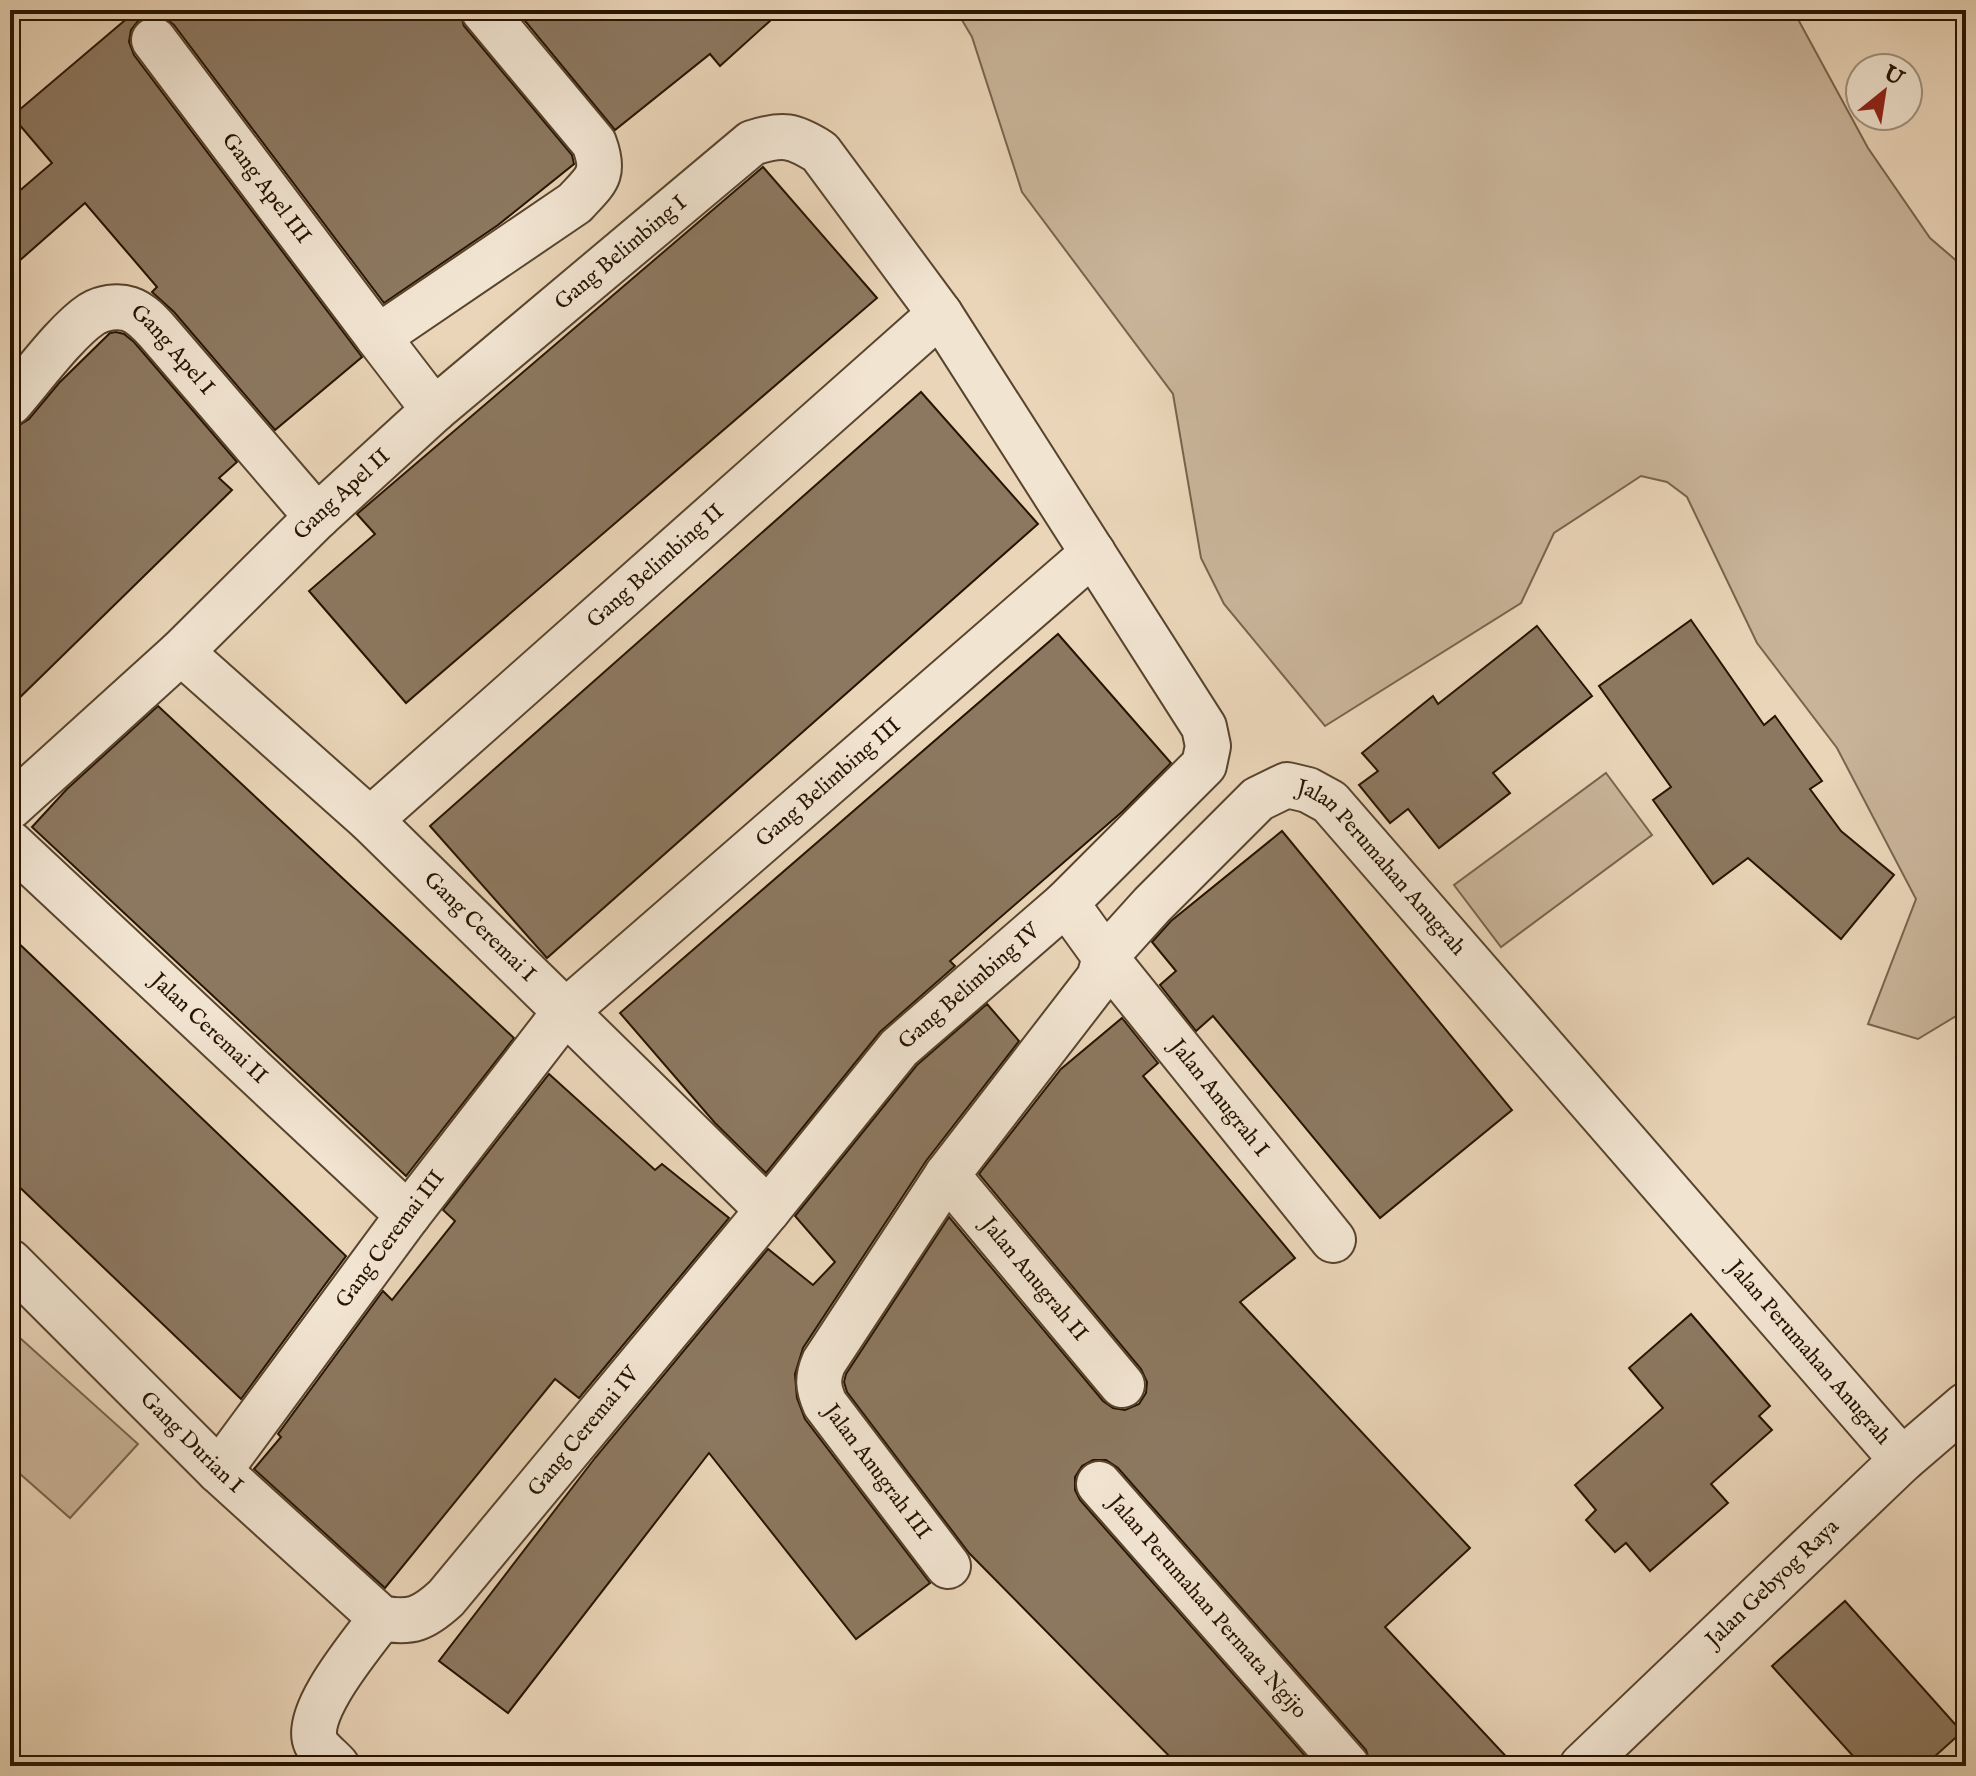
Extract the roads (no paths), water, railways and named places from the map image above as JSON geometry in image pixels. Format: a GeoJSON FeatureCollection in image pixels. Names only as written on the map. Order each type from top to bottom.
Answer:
{"type":"FeatureCollection","features":[{"type":"Feature","properties":{"kind":"street"},"geometry":{"type":"LineString","coordinates":[[434,410],[378,337],[575,203],[596,179],[601,162],[594,143],[483,10]]}},
{"type":"Feature","properties":{"kind":"street","name":"Gang Apel III"},"geometry":{"type":"LineString","coordinates":[[154,40],[378,337]]}},
{"type":"Feature","properties":{"kind":"street","name":"Gang Belimbing I"},"geometry":{"type":"LineString","coordinates":[[434,410],[752,143],[775,136],[797,138],[820,152]]}},
{"type":"Feature","properties":{"kind":"street","name":"Gang Belimbing IV"},"geometry":{"type":"LineString","coordinates":[[768,1210],[899,1048],[1066,903],[1204,765],[1208,746],[1204,727],[940,314],[820,152]]}},
{"type":"Feature","properties":{"kind":"street","name":"Gang Apel I"},"geometry":{"type":"LineString","coordinates":[[10,403],[81,323],[95,312],[114,307],[129,309],[145,318],[158,332],[317,517]]}},
{"type":"Feature","properties":{"kind":"street","name":"Gang Belimbing II"},"geometry":{"type":"LineString","coordinates":[[370,820],[940,314]]}},
{"type":"Feature","properties":{"kind":"street","name":"Gang Apel II"},"geometry":{"type":"LineString","coordinates":[[10,807],[181,652],[317,517],[434,410]]}},
{"type":"Feature","properties":{"kind":"street","name":"Gang Belimbing III"},"geometry":{"type":"LineString","coordinates":[[565,1012],[1093,553]]}},
{"type":"Feature","properties":{"kind":"street","name":"Gang Ceremai I"},"geometry":{"type":"LineString","coordinates":[[181,652],[370,820],[768,1210]]}},
{"type":"Feature","properties":{"kind":"street","name":"Jalan Perumahan Anugrah"},"geometry":{"type":"LineString","coordinates":[[844,1332],[947,1175],[1099,978],[1105,957],[1152,905],[1258,799],[1287,785],[1308,790],[1330,802],[1902,1460]]}},
{"type":"Feature","properties":{"kind":"street","name":"Jalan Ceremai II"},"geometry":{"type":"LineString","coordinates":[[10,843],[408,1215]]}},
{"type":"Feature","properties":{"kind":"street","name":"Jalan Anugrah I"},"geometry":{"type":"LineString","coordinates":[[1066,903],[1105,957],[1333,1240]]}},
{"type":"Feature","properties":{"kind":"street","name":"Gang Ceremai III"},"geometry":{"type":"LineString","coordinates":[[219,1471],[408,1215],[565,1012]]}},
{"type":"Feature","properties":{"kind":"street","name":"Jalan Anugrah II"},"geometry":{"type":"LineString","coordinates":[[947,1175],[1122,1385]]}},
{"type":"Feature","properties":{"kind":"street","name":"Gang Ceremai IV"},"geometry":{"type":"LineString","coordinates":[[381,1618],[403,1623],[428,1614],[446,1598],[768,1210]]}},
{"type":"Feature","properties":{"kind":"street","name":"Gang Durian I"},"geometry":{"type":"LineString","coordinates":[[10,1262],[219,1471],[381,1618]]}},
{"type":"Feature","properties":{"kind":"street","name":"Jalan Anugrah III"},"geometry":{"type":"LineString","coordinates":[[844,1332],[824,1362],[818,1377],[819,1392],[948,1566]]}},
{"type":"Feature","properties":{"kind":"street","name":"Jalan Gebyog Raya"},"geometry":{"type":"LineString","coordinates":[[1582,1766],[1902,1460],[1966,1405]]}},
{"type":"Feature","properties":{"kind":"street","name":"Jalan Perumahan Permata Ngijo"},"geometry":{"type":"LineString","coordinates":[[1099,1484],[1347,1766]]}},
{"type":"Feature","properties":{"kind":"street"},"geometry":{"type":"LineString","coordinates":[[337,1766],[316,1742],[315,1726],[322,1702],[381,1618]]}}]}
